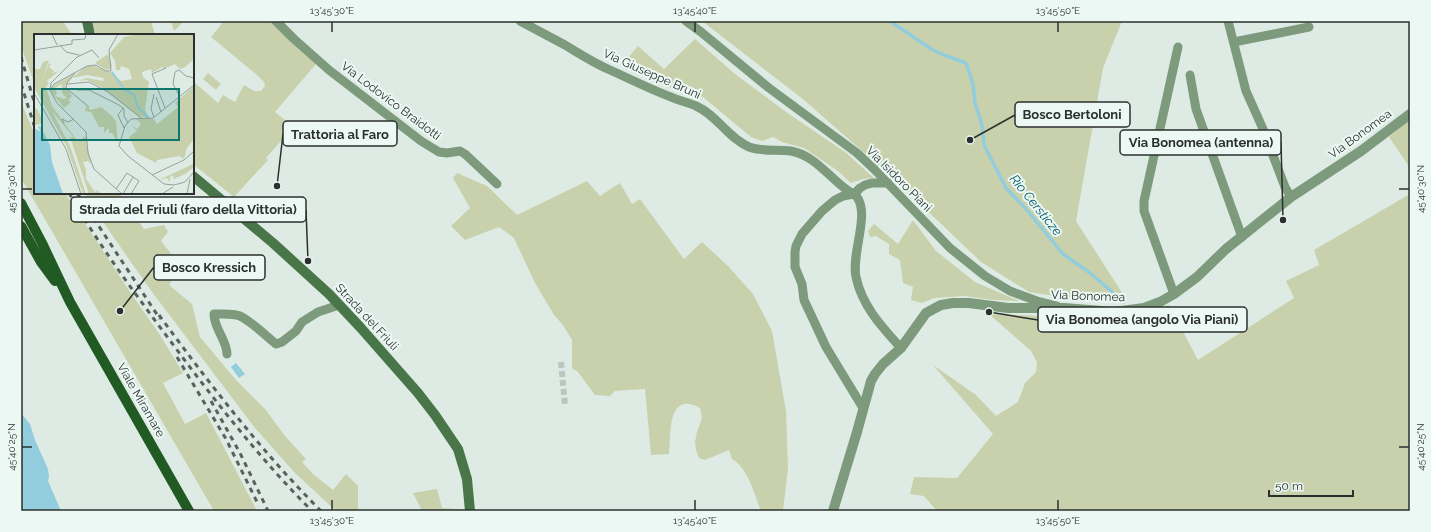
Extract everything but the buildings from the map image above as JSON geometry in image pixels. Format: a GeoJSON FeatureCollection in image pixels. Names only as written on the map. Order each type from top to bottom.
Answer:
{"type":"FeatureCollection","features":[{"type":"Feature","properties":{"kind":"main road"},"geometry":{"type":"LineString","coordinates":[[86,21],[90,34]]}},
{"type":"Feature","properties":{"kind":"main road","name":"Strada del Friuli"},"geometry":{"type":"LineString","coordinates":[[194,177],[279,248],[339,305],[418,393],[435,415],[462,458],[467,479],[470,511]]}},
{"type":"Feature","properties":{"kind":"main road","name":"Viale Miramare"},"geometry":{"type":"LineString","coordinates":[[21,203],[45,248],[70,302],[189,511]]}},
{"type":"Feature","properties":{"kind":"main road","name":"Viale Miramare"},"geometry":{"type":"LineString","coordinates":[[21,226],[42,262],[70,302]]}},
{"type":"Feature","properties":{"kind":"street","name":"Via Lodovico Braidotti"},"geometry":{"type":"LineString","coordinates":[[276,21],[326,67],[414,136],[440,152],[447,153],[460,151],[497,184]]}},
{"type":"Feature","properties":{"kind":"street","name":"Via Giuseppe Bruni"},"geometry":{"type":"LineString","coordinates":[[520,21],[585,58],[669,97],[697,106],[748,147],[792,152],[806,156],[847,190],[854,194],[861,204],[862,212],[856,255],[856,277],[860,290],[871,312],[901,348]]}},
{"type":"Feature","properties":{"kind":"street","name":"Via Isidoro Piani"},"geometry":{"type":"LineString","coordinates":[[686,21],[698,29],[769,88],[857,153],[874,168],[950,248],[985,276],[1010,291],[1036,301],[1064,308]]}},
{"type":"Feature","properties":{"kind":"street"},"geometry":{"type":"LineString","coordinates":[[1228,21],[1246,91],[1263,129],[1285,187],[1291,197]]}},
{"type":"Feature","properties":{"kind":"street"},"geometry":{"type":"LineString","coordinates":[[1234,42],[1309,28]]}},
{"type":"Feature","properties":{"kind":"street"},"geometry":{"type":"LineString","coordinates":[[1174,294],[1144,211],[1144,201],[1178,47]]}},
{"type":"Feature","properties":{"kind":"street"},"geometry":{"type":"LineString","coordinates":[[1190,75],[1196,110],[1242,237]]}},
{"type":"Feature","properties":{"kind":"street","name":"Via Bonomea"},"geometry":{"type":"LineString","coordinates":[[833,511],[857,432],[870,381],[901,348],[926,313],[941,305],[953,303],[969,303],[1008,308],[1064,308],[1114,312],[1131,311],[1160,302],[1174,294],[1197,277],[1226,249],[1291,197],[1361,151],[1410,114]]}},
{"type":"Feature","properties":{"kind":"street"},"geometry":{"type":"LineString","coordinates":[[863,408],[826,347],[804,300],[802,284],[795,267],[796,246],[802,234],[826,207],[843,196],[854,194],[865,185],[872,183],[888,183]]}},
{"type":"Feature","properties":{"kind":"street"},"geometry":{"type":"LineString","coordinates":[[227,354],[227,348],[214,322],[214,314],[239,316],[276,344],[282,342],[296,331],[302,322],[318,312],[339,305]]}},
{"type":"Feature","properties":{"kind":"green space"},"geometry":{"type":"Polygon","coordinates":[[[21,21],[63,21],[71,34],[34,34],[34,82],[21,46],[21,21]]]}},
{"type":"Feature","properties":{"kind":"green space"},"geometry":{"type":"Polygon","coordinates":[[[93,21],[151,21],[155,34],[96,34],[93,27],[93,21]]]}},
{"type":"Feature","properties":{"kind":"green space"},"geometry":{"type":"Polygon","coordinates":[[[171,21],[184,21],[174,31],[171,21]]]}},
{"type":"Feature","properties":{"kind":"green space"},"geometry":{"type":"Polygon","coordinates":[[[224,21],[272,21],[316,64],[275,112],[301,133],[289,147],[282,140],[266,158],[268,160],[234,197],[194,165],[194,82],[218,103],[223,95],[235,102],[244,85],[254,91],[261,91],[265,86],[264,82],[257,75],[211,37],[224,21]]]}},
{"type":"Feature","properties":{"kind":"green space"},"geometry":{"type":"Polygon","coordinates":[[[702,21],[1122,21],[1103,68],[1076,221],[1126,299],[1095,302],[1029,292],[981,262],[894,179],[804,100],[702,21]]]}},
{"type":"Feature","properties":{"kind":"green space"},"geometry":{"type":"Polygon","coordinates":[[[695,39],[735,74],[789,114],[845,152],[874,178],[863,179],[851,183],[838,171],[804,148],[782,142],[773,137],[762,141],[751,137],[703,97],[671,88],[622,65],[638,46],[664,69],[695,39]]]}},
{"type":"Feature","properties":{"kind":"green space"},"geometry":{"type":"Polygon","coordinates":[[[208,73],[221,84],[216,90],[203,79],[208,73]]]}},
{"type":"Feature","properties":{"kind":"green space"},"geometry":{"type":"Polygon","coordinates":[[[21,102],[34,133],[34,194],[66,194],[160,335],[183,373],[163,383],[185,424],[206,413],[257,511],[214,511],[21,178],[21,102]]]}},
{"type":"Feature","properties":{"kind":"green space"},"geometry":{"type":"Polygon","coordinates":[[[1410,119],[1410,168],[1389,137],[1410,119]]]}},
{"type":"Feature","properties":{"kind":"green space"},"geometry":{"type":"Polygon","coordinates":[[[457,173],[487,186],[517,215],[587,181],[600,196],[620,183],[632,204],[640,199],[684,259],[702,242],[728,266],[753,294],[772,331],[786,411],[788,469],[783,511],[761,511],[747,475],[738,463],[732,459],[729,450],[705,460],[699,458],[695,442],[702,418],[700,408],[689,404],[682,405],[676,409],[671,426],[669,454],[651,455],[645,389],[615,391],[610,396],[595,395],[578,372],[572,368],[572,340],[563,325],[554,315],[535,283],[514,238],[499,227],[465,240],[451,226],[470,208],[453,178],[457,173]]]}},
{"type":"Feature","properties":{"kind":"green space"},"geometry":{"type":"Polygon","coordinates":[[[86,194],[120,194],[144,229],[164,225],[168,232],[161,241],[180,265],[169,285],[192,304],[200,337],[236,380],[265,409],[285,436],[306,459],[302,462],[313,474],[333,490],[346,474],[358,486],[358,511],[336,511],[295,473],[255,428],[152,292],[105,225],[86,194]]]}},
{"type":"Feature","properties":{"kind":"green space"},"geometry":{"type":"Polygon","coordinates":[[[1410,194],[1410,511],[937,511],[924,496],[910,494],[914,477],[957,478],[993,434],[933,365],[976,395],[996,416],[1018,402],[1025,383],[1036,372],[1037,362],[1031,351],[989,314],[1100,318],[1143,313],[1169,305],[1198,360],[1294,298],[1286,281],[1319,265],[1314,250],[1410,194]]]}},
{"type":"Feature","properties":{"kind":"green space"},"geometry":{"type":"Polygon","coordinates":[[[913,220],[936,251],[975,282],[1019,301],[993,300],[965,296],[934,298],[922,303],[911,300],[913,287],[903,283],[900,260],[889,254],[889,244],[876,236],[870,237],[868,231],[874,224],[898,244],[913,220]]]}},
{"type":"Feature","properties":{"kind":"green space"},"geometry":{"type":"Polygon","coordinates":[[[437,489],[442,508],[459,509],[459,511],[422,511],[413,493],[437,489]]]}},
{"type":"Feature","properties":{"kind":"water"},"geometry":{"type":"Polygon","coordinates":[[[236,363],[245,374],[239,378],[231,367],[236,363]]]}},
{"type":"Feature","properties":{"kind":"water"},"geometry":{"type":"Polygon","coordinates":[[[21,413],[30,424],[35,440],[48,469],[48,481],[61,511],[21,511],[21,413]]]}},
{"type":"Feature","properties":{"kind":"waterway","name":"Rio Cersticze"},"geometry":{"type":"LineString","coordinates":[[890,21],[931,49],[966,63],[973,84],[975,103],[982,125],[984,145],[1006,188],[1026,209],[1063,254],[1090,273],[1124,302]]}},
{"type":"Feature","properties":{"kind":"tunnel"},"geometry":{"type":"LineString","coordinates":[[561,362],[565,405]]}},
{"type":"Feature","properties":{"kind":"railway"},"geometry":{"type":"LineString","coordinates":[[21,57],[34,102]]}},
{"type":"Feature","properties":{"kind":"railway"},"geometry":{"type":"LineString","coordinates":[[21,84],[34,125]]}},
{"type":"Feature","properties":{"kind":"railway"},"geometry":{"type":"LineString","coordinates":[[70,194],[95,236],[198,378],[261,456],[312,511]]}},
{"type":"Feature","properties":{"kind":"railway"},"geometry":{"type":"LineString","coordinates":[[78,194],[160,319]]}},
{"type":"Feature","properties":{"kind":"railway"},"geometry":{"type":"LineString","coordinates":[[159,315],[236,416],[277,465],[321,511]]}},
{"type":"Feature","properties":{"kind":"railway"},"geometry":{"type":"LineString","coordinates":[[177,357],[226,439],[259,506]]}},
{"type":"Feature","properties":{"kind":"railway"},"geometry":{"type":"LineString","coordinates":[[211,401],[240,453],[268,511]]}},
{"type":"Feature","properties":{"kind":"place","name":"Bosco Bertoloni"},"geometry":{"type":"Point","coordinates":[970,140]}},
{"type":"Feature","properties":{"kind":"place","name":"Trattoria al Faro"},"geometry":{"type":"Point","coordinates":[277,186]}},
{"type":"Feature","properties":{"kind":"place","name":"Via Bonomea (antenna)"},"geometry":{"type":"Point","coordinates":[1283,220]}},
{"type":"Feature","properties":{"kind":"place","name":"Strada del Friuli (faro della Vittoria)"},"geometry":{"type":"Point","coordinates":[308,261]}},
{"type":"Feature","properties":{"kind":"place","name":"Bosco Kressich"},"geometry":{"type":"Point","coordinates":[120,311]}},
{"type":"Feature","properties":{"kind":"place","name":"Via Bonomea (angolo Via Piani)"},"geometry":{"type":"Point","coordinates":[989,312]}}]}
